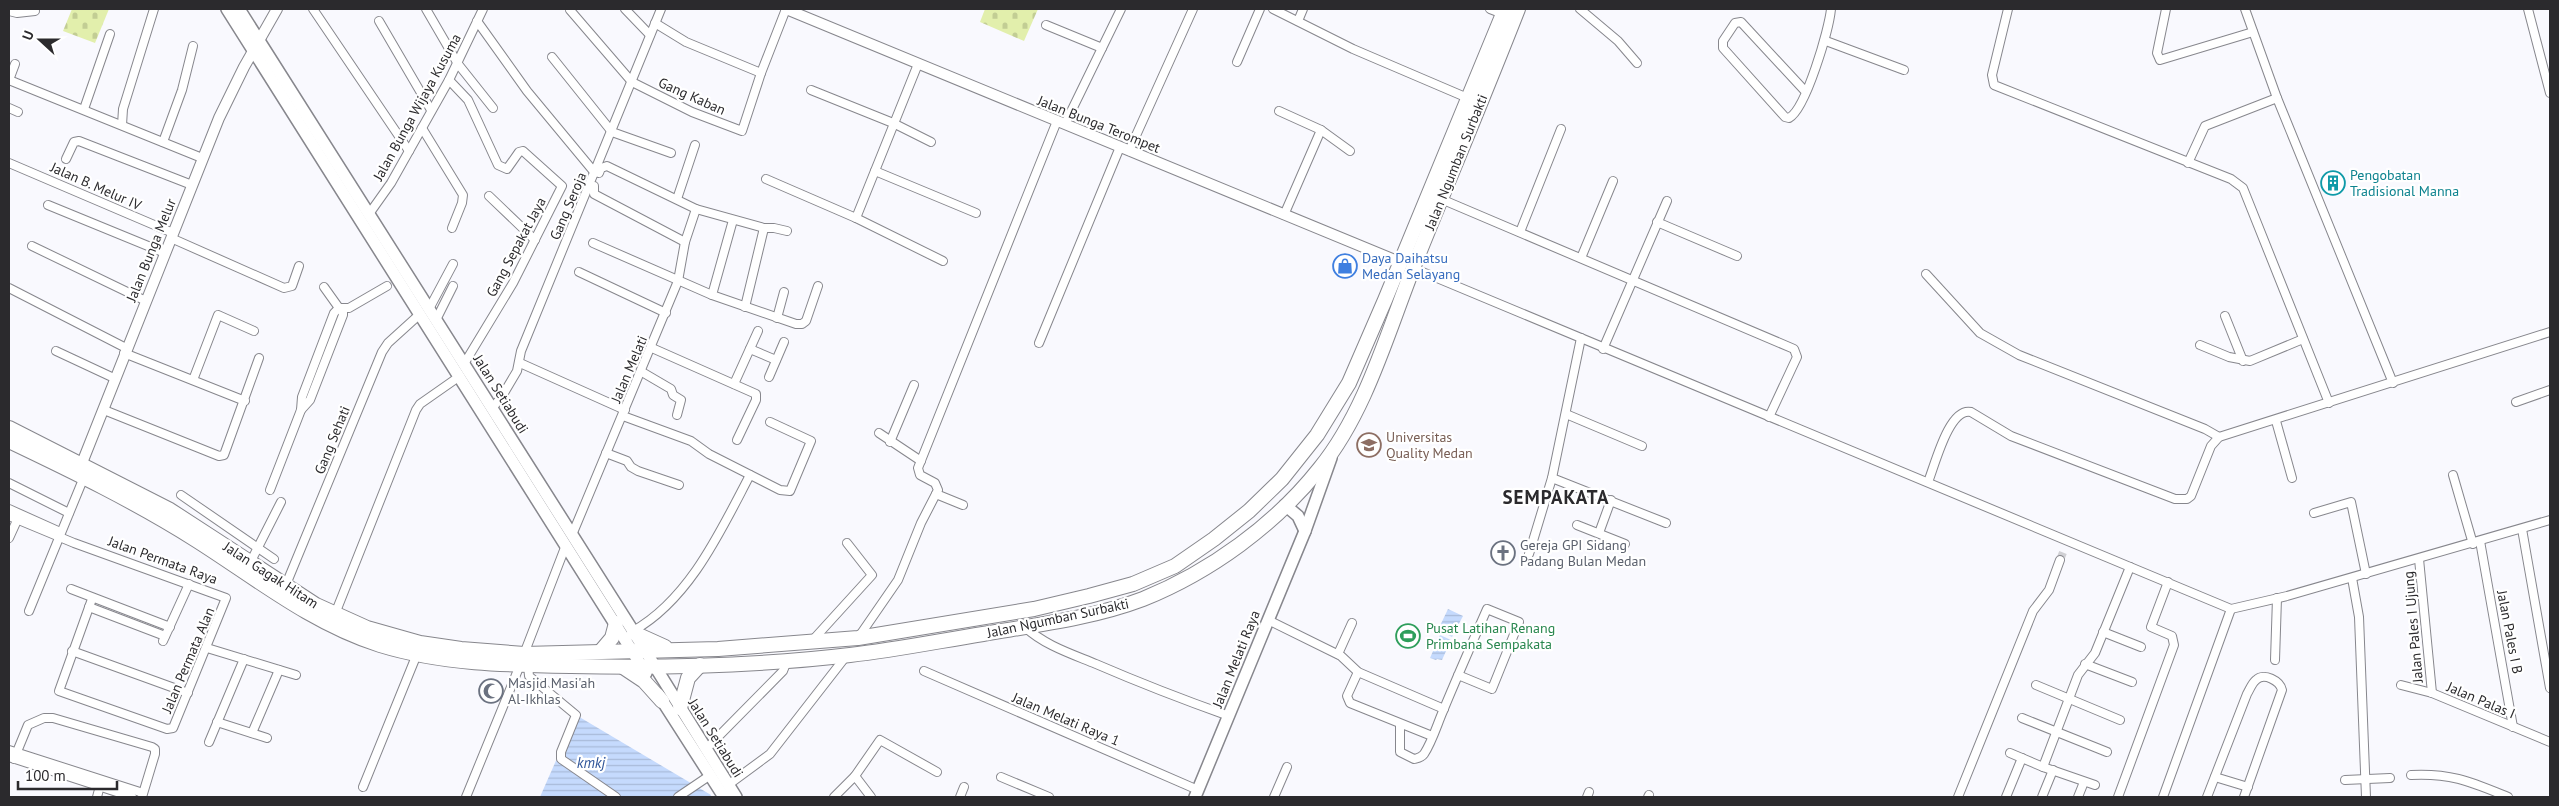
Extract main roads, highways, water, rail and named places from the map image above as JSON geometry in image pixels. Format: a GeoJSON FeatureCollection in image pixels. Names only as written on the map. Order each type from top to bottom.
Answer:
{"type":"FeatureCollection","features":[{"type":"Feature","properties":{"kind":"highway","name":"Jalan Ngumban Surbakti"},"geometry":{"type":"LineString","coordinates":[[639,651],[718,650],[858,638],[1034,609],[1133,584],[1174,566],[1214,539],[1249,511],[1282,479],[1317,435],[1349,383],[1441,199],[1518,9]]}},
{"type":"Feature","properties":{"kind":"highway","name":"Jalan Ngumban Surbakti"},"geometry":{"type":"LineString","coordinates":[[648,666],[787,661],[847,655],[1076,617],[1138,601],[1176,584],[1217,560],[1301,490],[1333,451],[1370,378],[1407,266],[1504,12]]}},
{"type":"Feature","properties":{"kind":"highway","name":"Jalan Gagak Hitam"},"geometry":{"type":"LineString","coordinates":[[9,428],[250,563],[286,587],[335,614],[367,628],[420,643],[524,661],[601,651],[639,651]]}},
{"type":"Feature","properties":{"kind":"highway","name":"Jalan Gagak Hitam"},"geometry":{"type":"LineString","coordinates":[[9,441],[83,470]]}},
{"type":"Feature","properties":{"kind":"highway","name":"Jalan Gagak Hitam"},"geometry":{"type":"LineString","coordinates":[[209,541],[280,598],[344,632],[371,641],[417,654],[458,661],[524,661],[623,667],[648,666]]}},
{"type":"Feature","properties":{"kind":"highway"},"geometry":{"type":"LineString","coordinates":[[1031,625],[1034,609]]}},
{"type":"Feature","properties":{"kind":"highway"},"geometry":{"type":"LineString","coordinates":[[601,651],[612,638],[616,623]]}},
{"type":"Feature","properties":{"kind":"highway"},"geometry":{"type":"LineString","coordinates":[[634,632],[672,650]]}},
{"type":"Feature","properties":{"kind":"highway"},"geometry":{"type":"LineString","coordinates":[[680,708],[688,678],[700,665]]}},
{"type":"Feature","properties":{"kind":"highway"},"geometry":{"type":"LineString","coordinates":[[623,667],[644,681],[662,701]]}},
{"type":"Feature","properties":{"kind":"main road","name":"Jalan Setiabudi"},"geometry":{"type":"LineString","coordinates":[[227,9],[256,45],[369,214],[396,280]]}},
{"type":"Feature","properties":{"kind":"main road","name":"Jalan Setiabudi"},"geometry":{"type":"LineString","coordinates":[[239,9],[256,45],[396,280],[436,320],[492,408],[508,443]]}},
{"type":"Feature","properties":{"kind":"main road","name":"Jalan Setiabudi"},"geometry":{"type":"LineString","coordinates":[[425,311],[460,376],[508,443],[569,540],[616,623],[639,651],[680,708],[736,797]]}},
{"type":"Feature","properties":{"kind":"main road","name":"Jalan Melati Raya"},"geometry":{"type":"LineString","coordinates":[[1197,794],[1304,531],[1333,451]]}},
{"type":"Feature","properties":{"kind":"main road"},"geometry":{"type":"LineString","coordinates":[[1285,504],[1298,516],[1304,531]]}},
{"type":"Feature","properties":{"kind":"main road","name":"Jalan Setiabudi"},"geometry":{"type":"LineString","coordinates":[[569,540],[634,632],[639,651]]}},
{"type":"Feature","properties":{"kind":"main road","name":"Jalan Setiabudi"},"geometry":{"type":"LineString","coordinates":[[648,666],[662,701],[724,797]]}},
{"type":"Feature","properties":{"kind":"water"},"geometry":{"type":"Polygon","coordinates":[[[1448,609],[1463,616],[1452,637],[1438,630],[1448,609]]]}},
{"type":"Feature","properties":{"kind":"water"},"geometry":{"type":"Polygon","coordinates":[[[1440,635],[1451,640],[1442,660],[1436,660],[1430,658],[1440,635]]]}},
{"type":"Feature","properties":{"kind":"water","name":"kmkj"},"geometry":{"type":"Polygon","coordinates":[[[576,715],[711,795],[710,797],[540,797],[576,715]]]}},
{"type":"Feature","properties":{"kind":"tunnel"},"geometry":{"type":"LineString","coordinates":[[2060,560],[2064,550]]}},
{"type":"Feature","properties":{"kind":"place","name":"Pengobatan Tradisional Manna"},"geometry":{"type":"Point","coordinates":[2333,183]}},
{"type":"Feature","properties":{"kind":"place","name":"Daya Daihatsu Medan Selayang"},"geometry":{"type":"Point","coordinates":[1345,266]}},
{"type":"Feature","properties":{"kind":"place","name":"Universitas Quality Medan"},"geometry":{"type":"Point","coordinates":[1369,445]}},
{"type":"Feature","properties":{"kind":"place","name":"Gereja GPI Sidang Padang Bulan Medan"},"geometry":{"type":"Point","coordinates":[1503,553]}},
{"type":"Feature","properties":{"kind":"place","name":"Pusat Latihan Renang Primbana Sempakata"},"geometry":{"type":"Point","coordinates":[1408,636]}},
{"type":"Feature","properties":{"kind":"place","name":"Masjid Masi'ah Al-Ikhlas"},"geometry":{"type":"Point","coordinates":[491,691]}},
{"type":"Feature","properties":{"kind":"district","name":"SEMPAKATA"},"geometry":{"type":"Point","coordinates":[1556,497]}}]}
